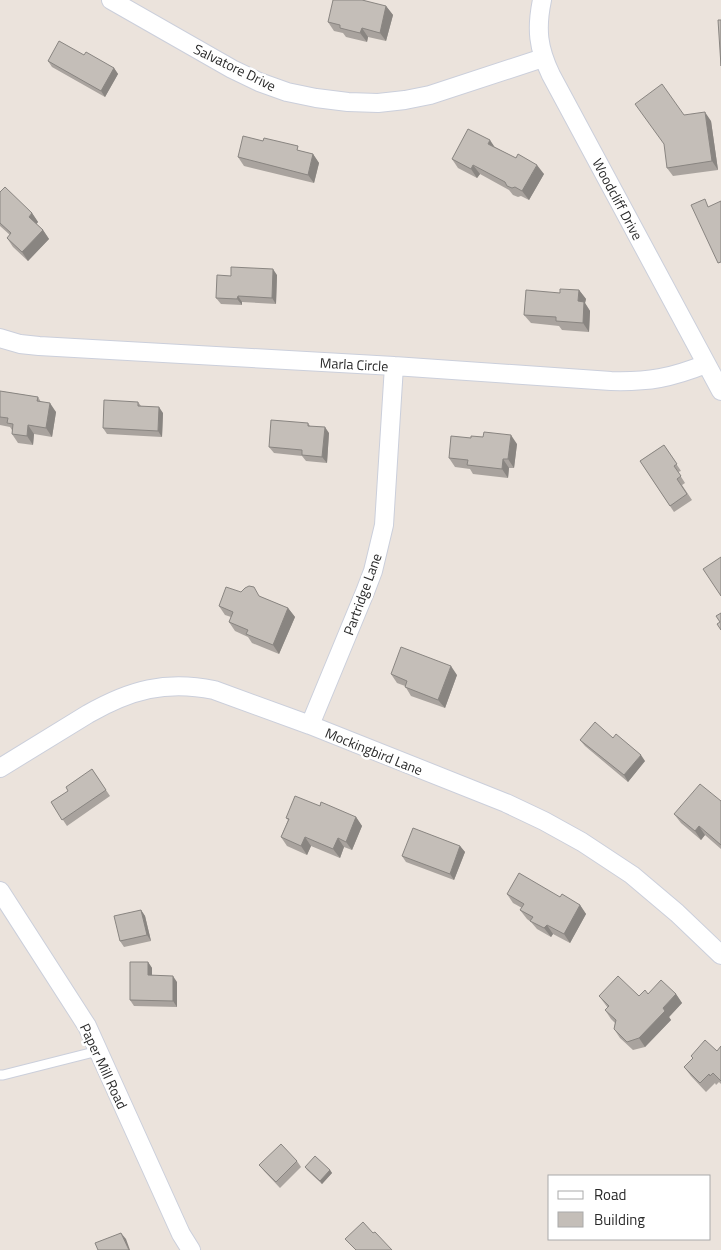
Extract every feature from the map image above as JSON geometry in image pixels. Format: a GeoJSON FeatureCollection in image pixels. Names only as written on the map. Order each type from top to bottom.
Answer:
{"type":"FeatureCollection","features":[{"type":"Feature","properties":{"kind":"street","name":"Salvatore Drive"},"geometry":{"type":"LineString","coordinates":[[111,0],[232,69],[259,82],[287,92],[316,98],[378,103],[404,100],[430,95],[543,58]]}},
{"type":"Feature","properties":{"kind":"street","name":"Woodcliff Drive"},"geometry":{"type":"LineString","coordinates":[[542,0],[538,35],[543,58],[721,391]]}},
{"type":"Feature","properties":{"kind":"street","name":"Marla Circle"},"geometry":{"type":"LineString","coordinates":[[0,338],[20,344],[39,346],[634,382],[668,377],[706,364]]}},
{"type":"Feature","properties":{"kind":"street","name":"Partridge Lane"},"geometry":{"type":"LineString","coordinates":[[310,726],[365,592],[379,549],[384,525],[394,366]]}},
{"type":"Feature","properties":{"kind":"street","name":"Mockingbird Lane"},"geometry":{"type":"LineString","coordinates":[[0,768],[101,706],[132,694],[165,686],[199,687],[214,690],[506,803],[564,831],[618,864],[646,886],[721,955]]}},
{"type":"Feature","properties":{"kind":"street","name":"Paper Mill Road"},"geometry":{"type":"LineString","coordinates":[[0,891],[87,1026],[181,1234],[191,1250]]}},
{"type":"Feature","properties":{"kind":"lane"},"geometry":{"type":"LineString","coordinates":[[0,1075],[98,1050]]}},
{"type":"Feature","properties":{"kind":"building"},"geometry":{"type":"Polygon","coordinates":[[[333,0],[362,0],[386,6],[380,33],[362,28],[360,33],[340,28],[340,25],[328,22],[333,0]]]}},
{"type":"Feature","properties":{"kind":"building"},"geometry":{"type":"Polygon","coordinates":[[[718,20],[721,20],[721,66],[718,20]]]}},
{"type":"Feature","properties":{"kind":"building"},"geometry":{"type":"Polygon","coordinates":[[[59,41],[84,55],[86,52],[114,68],[101,91],[48,61],[59,41]]]}},
{"type":"Feature","properties":{"kind":"building"},"geometry":{"type":"Polygon","coordinates":[[[662,84],[684,115],[705,112],[712,161],[667,168],[664,144],[635,104],[662,84]]]}},
{"type":"Feature","properties":{"kind":"building"},"geometry":{"type":"Polygon","coordinates":[[[468,129],[490,140],[488,144],[516,158],[518,154],[537,165],[522,191],[515,187],[507,186],[505,182],[473,165],[471,169],[452,159],[468,129]]]}},
{"type":"Feature","properties":{"kind":"building"},"geometry":{"type":"Polygon","coordinates":[[[243,136],[263,141],[264,138],[298,146],[297,150],[313,154],[308,175],[238,157],[243,136]]]}},
{"type":"Feature","properties":{"kind":"building"},"geometry":{"type":"Polygon","coordinates":[[[5,187],[32,213],[29,217],[43,230],[22,252],[7,238],[11,233],[0,223],[0,192],[5,187]]]}},
{"type":"Feature","properties":{"kind":"building"},"geometry":{"type":"Polygon","coordinates":[[[705,199],[708,207],[721,201],[721,262],[718,263],[691,205],[705,199]]]}},
{"type":"Feature","properties":{"kind":"building"},"geometry":{"type":"Polygon","coordinates":[[[231,267],[273,269],[272,298],[238,296],[237,299],[216,298],[217,275],[231,276],[231,267]]]}},
{"type":"Feature","properties":{"kind":"building"},"geometry":{"type":"Polygon","coordinates":[[[560,289],[579,290],[578,301],[584,302],[583,323],[556,321],[556,317],[524,315],[526,290],[560,293],[560,289]]]}},
{"type":"Feature","properties":{"kind":"building"},"geometry":{"type":"Polygon","coordinates":[[[0,391],[38,397],[37,401],[50,403],[46,428],[28,425],[27,436],[12,434],[13,424],[7,423],[8,418],[0,417],[0,391]]]}},
{"type":"Feature","properties":{"kind":"building"},"geometry":{"type":"Polygon","coordinates":[[[104,400],[138,402],[138,406],[159,407],[158,431],[103,428],[104,400]]]}},
{"type":"Feature","properties":{"kind":"building"},"geometry":{"type":"Polygon","coordinates":[[[271,420],[308,423],[308,426],[325,427],[322,457],[302,455],[302,450],[269,447],[271,420]]]}},
{"type":"Feature","properties":{"kind":"building"},"geometry":{"type":"Polygon","coordinates":[[[484,432],[511,435],[508,459],[503,459],[502,469],[467,465],[468,460],[449,458],[451,436],[483,437],[484,432]]]}},
{"type":"Feature","properties":{"kind":"building"},"geometry":{"type":"Polygon","coordinates":[[[664,445],[677,464],[674,466],[681,476],[677,479],[687,494],[670,506],[640,461],[664,445]]]}},
{"type":"Feature","properties":{"kind":"building"},"geometry":{"type":"Polygon","coordinates":[[[721,557],[721,596],[703,569],[721,557]]]}},
{"type":"Feature","properties":{"kind":"building"},"geometry":{"type":"Polygon","coordinates":[[[249,586],[254,587],[259,596],[288,608],[273,645],[246,634],[248,630],[229,622],[233,612],[219,606],[226,587],[241,592],[249,586]]]}},
{"type":"Feature","properties":{"kind":"building"},"geometry":{"type":"Polygon","coordinates":[[[721,613],[721,630],[717,624],[720,622],[716,616],[721,613]]]}},
{"type":"Feature","properties":{"kind":"building"},"geometry":{"type":"Polygon","coordinates":[[[401,647],[451,666],[438,700],[405,687],[407,681],[391,674],[401,647]]]}},
{"type":"Feature","properties":{"kind":"building"},"geometry":{"type":"Polygon","coordinates":[[[595,722],[613,738],[616,734],[641,755],[624,775],[580,740],[595,722]]]}},
{"type":"Feature","properties":{"kind":"building"},"geometry":{"type":"Polygon","coordinates":[[[92,769],[106,790],[62,820],[51,802],[68,791],[66,787],[92,769]]]}},
{"type":"Feature","properties":{"kind":"building"},"geometry":{"type":"Polygon","coordinates":[[[700,784],[721,801],[721,845],[699,826],[695,831],[674,814],[700,784]]]}},
{"type":"Feature","properties":{"kind":"building"},"geometry":{"type":"Polygon","coordinates":[[[295,796],[320,806],[321,802],[356,817],[346,842],[338,838],[333,849],[305,837],[301,846],[281,837],[289,819],[286,818],[295,796]]]}},
{"type":"Feature","properties":{"kind":"building"},"geometry":{"type":"Polygon","coordinates":[[[413,828],[460,846],[450,874],[402,856],[413,828]]]}},
{"type":"Feature","properties":{"kind":"building"},"geometry":{"type":"Polygon","coordinates":[[[519,873],[560,897],[562,894],[580,905],[564,934],[547,925],[544,928],[530,921],[533,917],[520,910],[524,904],[507,894],[519,873]]]}},
{"type":"Feature","properties":{"kind":"building"},"geometry":{"type":"Polygon","coordinates":[[[141,910],[147,935],[120,941],[114,916],[141,910]]]}},
{"type":"Feature","properties":{"kind":"building"},"geometry":{"type":"Polygon","coordinates":[[[130,962],[148,962],[148,975],[173,976],[173,1001],[130,1000],[130,962]]]}},
{"type":"Feature","properties":{"kind":"building"},"geometry":{"type":"Polygon","coordinates":[[[618,976],[639,996],[645,990],[648,994],[661,980],[676,994],[663,1008],[665,1011],[639,1038],[627,1042],[614,1029],[616,1020],[605,1010],[609,1006],[599,996],[618,976]]]}},
{"type":"Feature","properties":{"kind":"building"},"geometry":{"type":"Polygon","coordinates":[[[705,1040],[717,1051],[721,1046],[721,1081],[713,1073],[710,1076],[709,1074],[700,1083],[684,1067],[693,1058],[691,1056],[705,1040]]]}},
{"type":"Feature","properties":{"kind":"building"},"geometry":{"type":"Polygon","coordinates":[[[281,1144],[297,1161],[276,1182],[259,1165],[281,1144]]]}},
{"type":"Feature","properties":{"kind":"building"},"geometry":{"type":"Polygon","coordinates":[[[315,1156],[330,1170],[320,1181],[305,1167],[315,1156]]]}},
{"type":"Feature","properties":{"kind":"building"},"geometry":{"type":"Polygon","coordinates":[[[363,1222],[392,1250],[356,1250],[345,1239],[363,1222]]]}},
{"type":"Feature","properties":{"kind":"building"},"geometry":{"type":"Polygon","coordinates":[[[121,1233],[129,1250],[98,1250],[95,1243],[121,1233]]]}}]}
